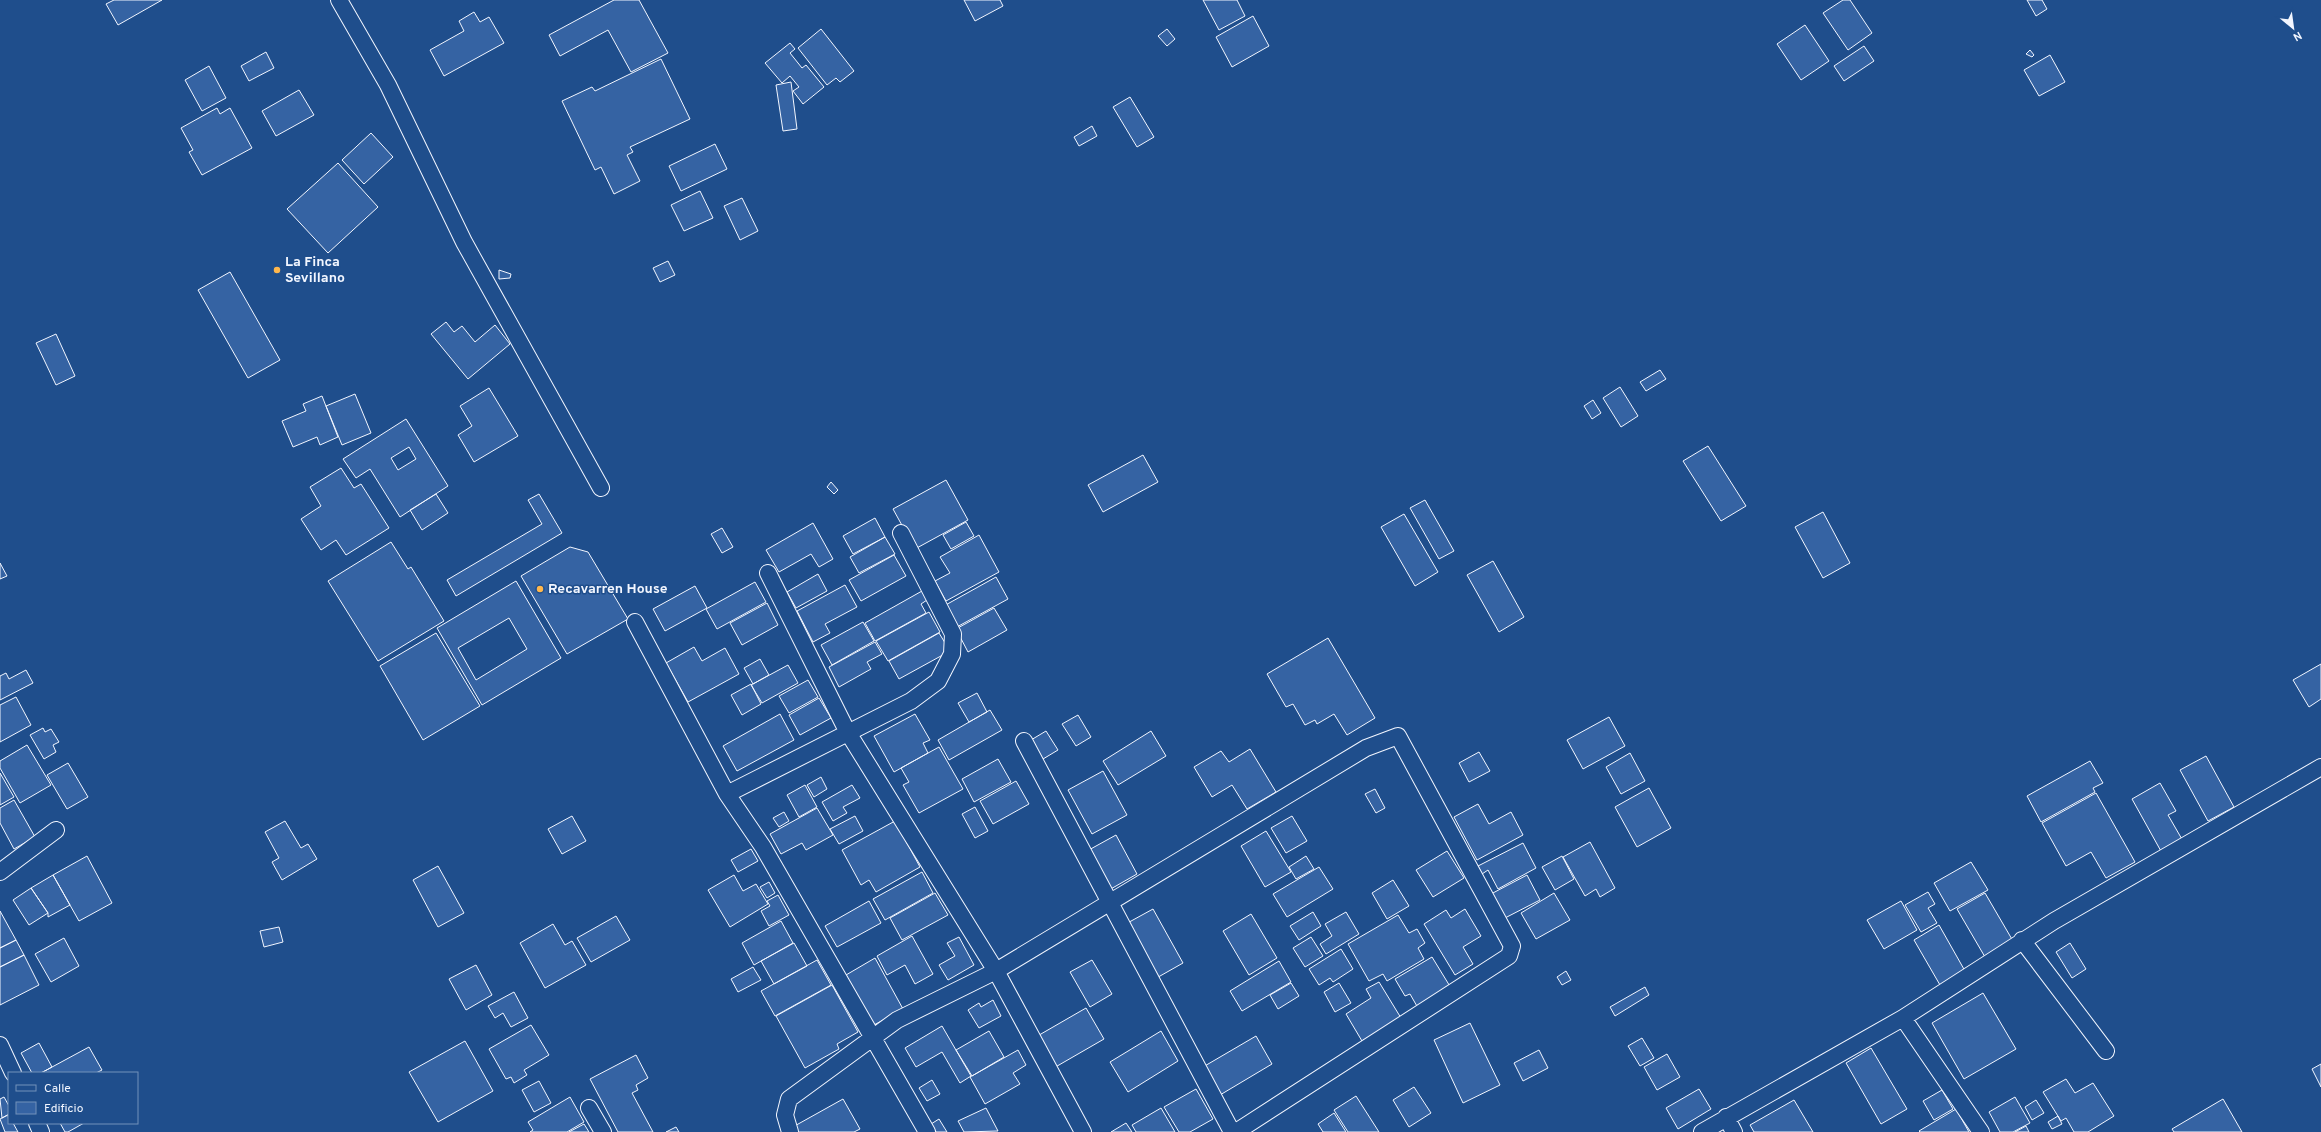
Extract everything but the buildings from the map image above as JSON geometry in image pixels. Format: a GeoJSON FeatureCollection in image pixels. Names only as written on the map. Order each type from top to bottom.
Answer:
{"type":"FeatureCollection","features":[{"type":"Feature","properties":{"kind":"street"},"geometry":{"type":"LineString","coordinates":[[339,0],[388,85],[464,242],[601,488]]}},
{"type":"Feature","properties":{"kind":"street"},"geometry":{"type":"LineString","coordinates":[[727,794],[847,731],[911,701],[938,681],[952,654],[953,634],[901,532]]}},
{"type":"Feature","properties":{"kind":"street"},"geometry":{"type":"LineString","coordinates":[[768,573],[847,731],[996,970],[1083,1132]]}},
{"type":"Feature","properties":{"kind":"street"},"geometry":{"type":"LineString","coordinates":[[635,622],[727,794],[763,847],[926,1132]]}},
{"type":"Feature","properties":{"kind":"street"},"geometry":{"type":"LineString","coordinates":[[790,1132],[785,1115],[789,1099],[897,1020],[996,970],[1366,748],[1398,736],[1512,946],[1509,956],[1236,1132]]}},
{"type":"Feature","properties":{"kind":"street"},"geometry":{"type":"LineString","coordinates":[[1024,741],[1108,903],[1232,1132]]}},
{"type":"Feature","properties":{"kind":"street"},"geometry":{"type":"LineString","coordinates":[[1702,1132],[1903,1018],[2022,940],[2321,767]]}},
{"type":"Feature","properties":{"kind":"street"},"geometry":{"type":"LineString","coordinates":[[0,872],[56,830]]}},
{"type":"Feature","properties":{"kind":"street"},"geometry":{"type":"LineString","coordinates":[[2022,940],[2106,1051]]}},
{"type":"Feature","properties":{"kind":"street"},"geometry":{"type":"LineString","coordinates":[[1903,1018],[1982,1132]]}},
{"type":"Feature","properties":{"kind":"street"},"geometry":{"type":"LineString","coordinates":[[0,1045],[13,1072]]}},
{"type":"Feature","properties":{"kind":"street"},"geometry":{"type":"LineString","coordinates":[[589,1108],[603,1132]]}},
{"type":"Feature","properties":{"kind":"street"},"geometry":{"type":"LineString","coordinates":[[1726,1118],[1734,1132]]}},
{"type":"Feature","properties":{"kind":"place","name":"La Finca Sevillano"},"geometry":{"type":"Point","coordinates":[277,270]}},
{"type":"Feature","properties":{"kind":"place","name":"Recavarren House"},"geometry":{"type":"Point","coordinates":[540,589]}}]}
